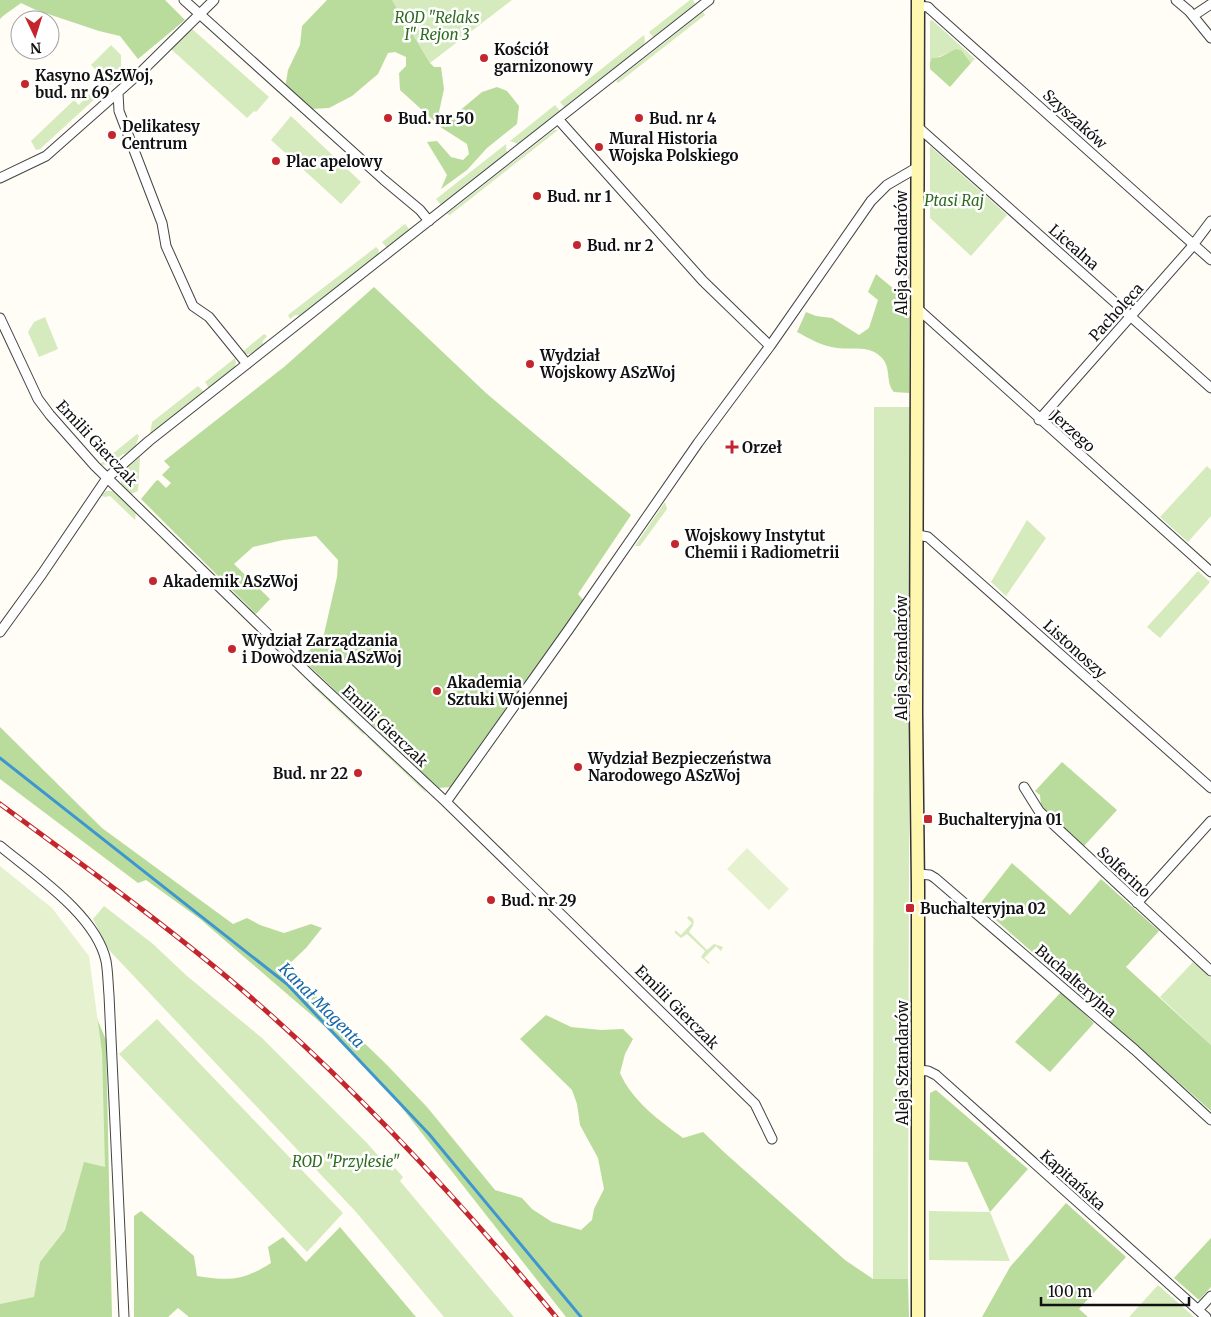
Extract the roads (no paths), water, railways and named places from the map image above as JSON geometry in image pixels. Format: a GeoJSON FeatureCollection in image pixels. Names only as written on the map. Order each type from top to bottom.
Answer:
{"type":"FeatureCollection","features":[{"type":"Feature","properties":{"kind":"street"},"geometry":{"type":"LineString","coordinates":[[184,0],[384,180],[420,210],[429,221]]}},
{"type":"Feature","properties":{"kind":"street"},"geometry":{"type":"LineString","coordinates":[[0,178],[46,156],[118,93],[214,0]]}},
{"type":"Feature","properties":{"kind":"street"},"geometry":{"type":"LineString","coordinates":[[0,632],[107,478],[149,441],[709,0]]}},
{"type":"Feature","properties":{"kind":"street"},"geometry":{"type":"LineString","coordinates":[[1176,0],[1193,16],[1211,38]]}},
{"type":"Feature","properties":{"kind":"street","name":"Aleja Sztandarów"},"geometry":{"type":"LineString","coordinates":[[918,3],[916,713],[918,1317]]}},
{"type":"Feature","properties":{"kind":"street","name":"Szyszaków"},"geometry":{"type":"LineString","coordinates":[[918,3],[932,10],[1211,260]]}},
{"type":"Feature","properties":{"kind":"street"},"geometry":{"type":"LineString","coordinates":[[1193,16],[1211,4]]}},
{"type":"Feature","properties":{"kind":"street"},"geometry":{"type":"LineString","coordinates":[[118,93],[119,111],[162,223],[166,246],[193,306],[209,317],[247,364]]}},
{"type":"Feature","properties":{"kind":"street"},"geometry":{"type":"LineString","coordinates":[[104,106],[119,111]]}},
{"type":"Feature","properties":{"kind":"street"},"geometry":{"type":"LineString","coordinates":[[558,120],[703,281],[770,346]]}},
{"type":"Feature","properties":{"kind":"street","name":"Licealna"},"geometry":{"type":"LineString","coordinates":[[918,127],[1211,388]]}},
{"type":"Feature","properties":{"kind":"street"},"geometry":{"type":"LineString","coordinates":[[446,802],[871,201],[887,185],[918,167]]}},
{"type":"Feature","properties":{"kind":"street","name":"Pacholęca"},"geometry":{"type":"LineString","coordinates":[[1040,420],[1194,244],[1211,221]]}},
{"type":"Feature","properties":{"kind":"street","name":"Jerzego"},"geometry":{"type":"LineString","coordinates":[[917,308],[1211,572]]}},
{"type":"Feature","properties":{"kind":"street","name":"Emilii Gierczak"},"geometry":{"type":"LineString","coordinates":[[0,318],[38,398],[50,415],[107,478],[294,660],[446,802],[755,1104],[772,1138]]}},
{"type":"Feature","properties":{"kind":"street","name":"Listonoszy"},"geometry":{"type":"LineString","coordinates":[[918,535],[927,536],[1211,788]]}},
{"type":"Feature","properties":{"kind":"street","name":"Solferino"},"geometry":{"type":"LineString","coordinates":[[1024,787],[1039,811],[1211,971]]}},
{"type":"Feature","properties":{"kind":"street"},"geometry":{"type":"LineString","coordinates":[[1137,903],[1211,821]]}},
{"type":"Feature","properties":{"kind":"street"},"geometry":{"type":"LineString","coordinates":[[0,846],[76,908],[94,932],[105,959],[109,995],[124,1317]]}},
{"type":"Feature","properties":{"kind":"street","name":"Buchalteryjna"},"geometry":{"type":"LineString","coordinates":[[918,874],[930,875],[935,878],[1135,1050],[1211,1120]]}},
{"type":"Feature","properties":{"kind":"street","name":"Kapitańska"},"geometry":{"type":"LineString","coordinates":[[918,1070],[928,1071],[936,1075],[1206,1317]]}},
{"type":"Feature","properties":{"kind":"street"},"geometry":{"type":"LineString","coordinates":[[1198,1310],[1211,1296]]}},
{"type":"Feature","properties":{"kind":"waterway","name":"Kanał Magenta"},"geometry":{"type":"LineString","coordinates":[[0,758],[287,984],[429,1134],[581,1317]]}},
{"type":"Feature","properties":{"kind":"railway"},"geometry":{"type":"LineString","coordinates":[[0,804],[188,945],[290,1032],[370,1110],[447,1190],[556,1317]]}},
{"type":"Feature","properties":{"kind":"place","name":"Kościół garnizonowy"},"geometry":{"type":"Point","coordinates":[484,58]}},
{"type":"Feature","properties":{"kind":"place","name":"Kasyno ASzWoj, bud. nr 69"},"geometry":{"type":"Point","coordinates":[25,84]}},
{"type":"Feature","properties":{"kind":"place","name":"Bud. nr 50"},"geometry":{"type":"Point","coordinates":[388,118]}},
{"type":"Feature","properties":{"kind":"place","name":"Bud. nr 4"},"geometry":{"type":"Point","coordinates":[639,118]}},
{"type":"Feature","properties":{"kind":"place","name":"Delikatesy Centrum"},"geometry":{"type":"Point","coordinates":[112,135]}},
{"type":"Feature","properties":{"kind":"place","name":"Mural Historia Wojska Polskiego"},"geometry":{"type":"Point","coordinates":[599,147]}},
{"type":"Feature","properties":{"kind":"place","name":"Plac apelowy"},"geometry":{"type":"Point","coordinates":[276,161]}},
{"type":"Feature","properties":{"kind":"place","name":"Bud. nr 1"},"geometry":{"type":"Point","coordinates":[537,196]}},
{"type":"Feature","properties":{"kind":"place","name":"Bud. nr 2"},"geometry":{"type":"Point","coordinates":[577,245]}},
{"type":"Feature","properties":{"kind":"place","name":"Wydział Wojskowy ASzWoj"},"geometry":{"type":"Point","coordinates":[530,364]}},
{"type":"Feature","properties":{"kind":"place","name":"Orzeł"},"geometry":{"type":"Point","coordinates":[732,447]}},
{"type":"Feature","properties":{"kind":"place","name":"Wojskowy Instytut Chemii i Radiometrii"},"geometry":{"type":"Point","coordinates":[675,544]}},
{"type":"Feature","properties":{"kind":"place","name":"Akademik ASzWoj"},"geometry":{"type":"Point","coordinates":[153,581]}},
{"type":"Feature","properties":{"kind":"place","name":"Wydział Zarządzania i Dowodzenia ASzWoj"},"geometry":{"type":"Point","coordinates":[232,649]}},
{"type":"Feature","properties":{"kind":"place","name":"Akademia Sztuki Wojennej"},"geometry":{"type":"Point","coordinates":[437,691]}},
{"type":"Feature","properties":{"kind":"place","name":"Wydział Bezpieczeństwa Narodowego ASzWoj"},"geometry":{"type":"Point","coordinates":[578,767]}},
{"type":"Feature","properties":{"kind":"place","name":"Bud. nr 22"},"geometry":{"type":"Point","coordinates":[358,773]}},
{"type":"Feature","properties":{"kind":"place","name":"Buchalteryjna 01"},"geometry":{"type":"Point","coordinates":[928,819]}},
{"type":"Feature","properties":{"kind":"place","name":"Bud. nr 29"},"geometry":{"type":"Point","coordinates":[491,900]}},
{"type":"Feature","properties":{"kind":"place","name":"Buchalteryjna 02"},"geometry":{"type":"Point","coordinates":[910,908]}},
{"type":"Feature","properties":{"kind":"park label","name":"ROD \"Relaks I\" Rejon 3"},"geometry":{"type":"Point","coordinates":[437,26]}},
{"type":"Feature","properties":{"kind":"park label","name":"Ptasi Raj"},"geometry":{"type":"Point","coordinates":[954,200]}},
{"type":"Feature","properties":{"kind":"park label","name":"ROD \"Przylesie\""},"geometry":{"type":"Point","coordinates":[346,1161]}}]}
